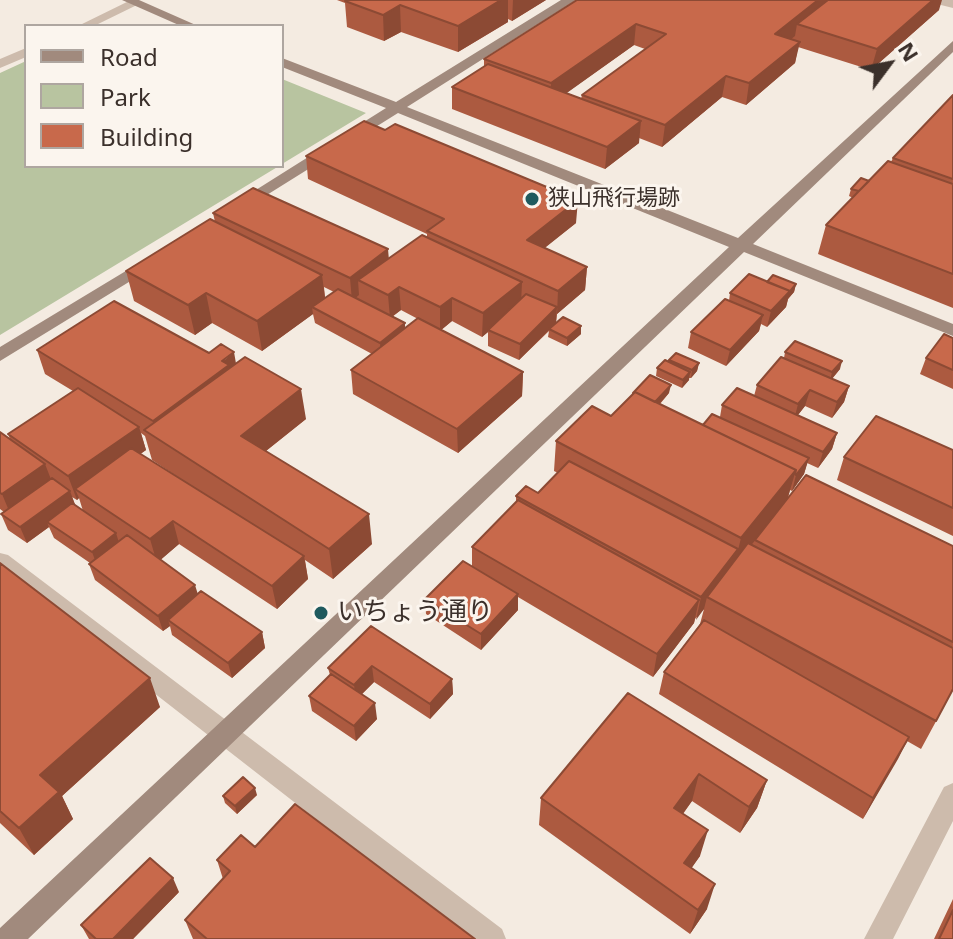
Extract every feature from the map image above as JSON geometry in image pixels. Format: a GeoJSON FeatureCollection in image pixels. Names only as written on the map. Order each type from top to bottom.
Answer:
{"type":"FeatureCollection","features":[{"type":"Feature","properties":{"kind":"street"},"geometry":{"type":"LineString","coordinates":[[225,215],[570,0]]}},
{"type":"Feature","properties":{"kind":"street"},"geometry":{"type":"LineString","coordinates":[[937,0],[953,4]]}},
{"type":"Feature","properties":{"kind":"street"},"geometry":{"type":"LineString","coordinates":[[88,24],[131,2],[187,24]]}},
{"type":"Feature","properties":{"kind":"street"},"geometry":{"type":"LineString","coordinates":[[8,939],[953,45]]}},
{"type":"Feature","properties":{"kind":"street"},"geometry":{"type":"LineString","coordinates":[[0,64],[24,53]]}},
{"type":"Feature","properties":{"kind":"street"},"geometry":{"type":"LineString","coordinates":[[284,63],[953,330]]}},
{"type":"Feature","properties":{"kind":"street"},"geometry":{"type":"LineString","coordinates":[[0,355],[159,256]]}},
{"type":"Feature","properties":{"kind":"street"},"geometry":{"type":"LineString","coordinates":[[0,561],[492,939]]}},
{"type":"Feature","properties":{"kind":"street"},"geometry":{"type":"LineString","coordinates":[[878,939],[953,795]]}},
{"type":"Feature","properties":{"kind":"green space"},"geometry":{"type":"Polygon","coordinates":[[[24,62],[24,168],[276,168],[0,335],[0,73],[24,62]]]}},
{"type":"Feature","properties":{"kind":"green space"},"geometry":{"type":"Polygon","coordinates":[[[284,80],[366,113],[284,163],[284,80]]]}},
{"type":"Feature","properties":{"kind":"building"},"geometry":{"type":"Polygon","coordinates":[[[346,0],[501,0],[458,26],[400,5],[383,15],[346,0]]]}},
{"type":"Feature","properties":{"kind":"building"},"geometry":{"type":"Polygon","coordinates":[[[577,0],[818,0],[775,34],[800,42],[749,83],[726,76],[665,125],[582,95],[666,34],[636,24],[551,83],[484,59],[577,0]]]}},
{"type":"Feature","properties":{"kind":"building"},"geometry":{"type":"Polygon","coordinates":[[[828,0],[933,0],[877,49],[797,24],[828,0]]]}},
{"type":"Feature","properties":{"kind":"building"},"geometry":{"type":"Polygon","coordinates":[[[488,64],[641,121],[607,147],[452,87],[488,64]]]}},
{"type":"Feature","properties":{"kind":"building"},"geometry":{"type":"Polygon","coordinates":[[[953,95],[953,179],[893,158],[953,95]]]}},
{"type":"Feature","properties":{"kind":"building"},"geometry":{"type":"Polygon","coordinates":[[[364,121],[385,130],[395,124],[578,200],[527,240],[587,267],[558,291],[427,231],[444,219],[306,156],[364,121]]]}},
{"type":"Feature","properties":{"kind":"building"},"geometry":{"type":"Polygon","coordinates":[[[888,161],[953,184],[953,274],[826,225],[888,161]]]}},
{"type":"Feature","properties":{"kind":"building"},"geometry":{"type":"Polygon","coordinates":[[[861,178],[869,181],[859,191],[851,189],[861,178]]]}},
{"type":"Feature","properties":{"kind":"building"},"geometry":{"type":"Polygon","coordinates":[[[253,188],[388,249],[350,278],[213,213],[253,188]]]}},
{"type":"Feature","properties":{"kind":"building"},"geometry":{"type":"Polygon","coordinates":[[[210,219],[322,275],[257,321],[206,293],[188,305],[126,271],[210,219]]]}},
{"type":"Feature","properties":{"kind":"building"},"geometry":{"type":"Polygon","coordinates":[[[422,235],[522,282],[483,313],[452,298],[440,307],[399,287],[388,295],[358,280],[422,235]]]}},
{"type":"Feature","properties":{"kind":"building"},"geometry":{"type":"Polygon","coordinates":[[[749,274],[790,291],[771,311],[730,293],[749,274]]]}},
{"type":"Feature","properties":{"kind":"building"},"geometry":{"type":"Polygon","coordinates":[[[773,275],[796,284],[787,295],[790,291],[767,282],[773,275]]]}},
{"type":"Feature","properties":{"kind":"building"},"geometry":{"type":"Polygon","coordinates":[[[338,289],[405,323],[380,343],[312,307],[338,289]]]}},
{"type":"Feature","properties":{"kind":"building"},"geometry":{"type":"Polygon","coordinates":[[[526,294],[557,307],[520,344],[488,330],[526,294]]]}},
{"type":"Feature","properties":{"kind":"building"},"geometry":{"type":"Polygon","coordinates":[[[725,299],[763,315],[730,350],[691,332],[725,299]]]}},
{"type":"Feature","properties":{"kind":"building"},"geometry":{"type":"Polygon","coordinates":[[[114,301],[209,353],[221,344],[234,352],[222,361],[229,365],[153,421],[37,350],[114,301]]]}},
{"type":"Feature","properties":{"kind":"building"},"geometry":{"type":"Polygon","coordinates":[[[563,317],[581,326],[567,338],[549,329],[563,317]]]}},
{"type":"Feature","properties":{"kind":"building"},"geometry":{"type":"Polygon","coordinates":[[[418,318],[523,372],[457,429],[351,370],[418,318]]]}},
{"type":"Feature","properties":{"kind":"building"},"geometry":{"type":"Polygon","coordinates":[[[944,334],[953,338],[953,370],[926,358],[944,334]]]}},
{"type":"Feature","properties":{"kind":"building"},"geometry":{"type":"Polygon","coordinates":[[[795,341],[842,361],[832,372],[785,352],[795,341]]]}},
{"type":"Feature","properties":{"kind":"building"},"geometry":{"type":"Polygon","coordinates":[[[676,353],[699,363],[692,370],[669,360],[676,353]]]}},
{"type":"Feature","properties":{"kind":"building"},"geometry":{"type":"Polygon","coordinates":[[[245,357],[301,389],[241,436],[369,514],[329,549],[144,430],[245,357]]]}},
{"type":"Feature","properties":{"kind":"building"},"geometry":{"type":"Polygon","coordinates":[[[781,357],[849,386],[837,402],[810,390],[798,404],[757,385],[781,357]]]}},
{"type":"Feature","properties":{"kind":"building"},"geometry":{"type":"Polygon","coordinates":[[[665,360],[690,372],[683,380],[657,368],[665,360]]]}},
{"type":"Feature","properties":{"kind":"building"},"geometry":{"type":"Polygon","coordinates":[[[650,375],[671,385],[655,402],[633,393],[650,375]]]}},
{"type":"Feature","properties":{"kind":"building"},"geometry":{"type":"Polygon","coordinates":[[[78,388],[139,427],[68,476],[8,434],[78,388]]]}},
{"type":"Feature","properties":{"kind":"building"},"geometry":{"type":"Polygon","coordinates":[[[737,388],[837,433],[823,452],[722,405],[737,388]]]}},
{"type":"Feature","properties":{"kind":"building"},"geometry":{"type":"Polygon","coordinates":[[[635,392],[796,470],[741,538],[556,441],[592,406],[611,416],[635,392]]]}},
{"type":"Feature","properties":{"kind":"building"},"geometry":{"type":"Polygon","coordinates":[[[712,414],[809,458],[796,475],[796,470],[703,425],[712,414]]]}},
{"type":"Feature","properties":{"kind":"building"},"geometry":{"type":"Polygon","coordinates":[[[876,416],[953,450],[953,508],[844,457],[876,416]]]}},
{"type":"Feature","properties":{"kind":"building"},"geometry":{"type":"Polygon","coordinates":[[[0,432],[45,464],[2,494],[0,493],[0,432]]]}},
{"type":"Feature","properties":{"kind":"building"},"geometry":{"type":"Polygon","coordinates":[[[131,448],[304,556],[272,586],[173,521],[150,539],[75,489],[131,448]]]}},
{"type":"Feature","properties":{"kind":"building"},"geometry":{"type":"Polygon","coordinates":[[[569,461],[738,549],[701,597],[516,496],[526,486],[538,493],[569,461]]]}},
{"type":"Feature","properties":{"kind":"building"},"geometry":{"type":"Polygon","coordinates":[[[806,475],[953,546],[953,642],[755,540],[806,475]]]}},
{"type":"Feature","properties":{"kind":"building"},"geometry":{"type":"Polygon","coordinates":[[[52,478],[70,491],[20,527],[1,514],[52,478]]]}},
{"type":"Feature","properties":{"kind":"building"},"geometry":{"type":"Polygon","coordinates":[[[518,500],[699,600],[657,654],[472,547],[518,500]]]}},
{"type":"Feature","properties":{"kind":"building"},"geometry":{"type":"Polygon","coordinates":[[[72,503],[116,533],[92,552],[47,522],[72,503]]]}},
{"type":"Feature","properties":{"kind":"building"},"geometry":{"type":"Polygon","coordinates":[[[127,535],[195,585],[158,616],[89,564],[127,535]]]}},
{"type":"Feature","properties":{"kind":"building"},"geometry":{"type":"Polygon","coordinates":[[[748,543],[953,648],[953,689],[936,721],[707,597],[748,543]]]}},
{"type":"Feature","properties":{"kind":"building"},"geometry":{"type":"Polygon","coordinates":[[[463,561],[518,594],[481,634],[425,599],[463,561]]]}},
{"type":"Feature","properties":{"kind":"building"},"geometry":{"type":"Polygon","coordinates":[[[0,563],[150,678],[40,775],[59,792],[19,828],[0,811],[0,563]]]}},
{"type":"Feature","properties":{"kind":"building"},"geometry":{"type":"Polygon","coordinates":[[[201,591],[262,632],[228,663],[168,620],[201,591]]]}},
{"type":"Feature","properties":{"kind":"building"},"geometry":{"type":"Polygon","coordinates":[[[704,620],[909,737],[873,798],[664,672],[704,620]]]}},
{"type":"Feature","properties":{"kind":"building"},"geometry":{"type":"Polygon","coordinates":[[[371,626],[452,679],[430,704],[372,666],[354,685],[328,668],[371,626]]]}},
{"type":"Feature","properties":{"kind":"building"},"geometry":{"type":"Polygon","coordinates":[[[331,674],[375,703],[354,726],[309,696],[331,674]]]}},
{"type":"Feature","properties":{"kind":"building"},"geometry":{"type":"Polygon","coordinates":[[[628,693],[767,780],[749,807],[699,774],[674,808],[708,830],[684,863],[715,884],[698,910],[541,798],[628,693]]]}},
{"type":"Feature","properties":{"kind":"building"},"geometry":{"type":"Polygon","coordinates":[[[243,777],[255,788],[235,806],[223,796],[243,777]]]}},
{"type":"Feature","properties":{"kind":"building"},"geometry":{"type":"Polygon","coordinates":[[[295,804],[475,939],[207,939],[185,920],[230,871],[217,860],[241,835],[255,847],[295,804]]]}},
{"type":"Feature","properties":{"kind":"building"},"geometry":{"type":"Polygon","coordinates":[[[150,858],[173,878],[113,939],[96,939],[81,925],[150,858]]]}},
{"type":"Feature","properties":{"kind":"building"},"geometry":{"type":"Polygon","coordinates":[[[953,910],[953,939],[939,939],[953,910]]]}},
{"type":"Feature","properties":{"kind":"place","name":"狭山飛行場跡"},"geometry":{"type":"Point","coordinates":[532,199]}},
{"type":"Feature","properties":{"kind":"place","name":"いちょう通り"},"geometry":{"type":"Point","coordinates":[321,613]}}]}
